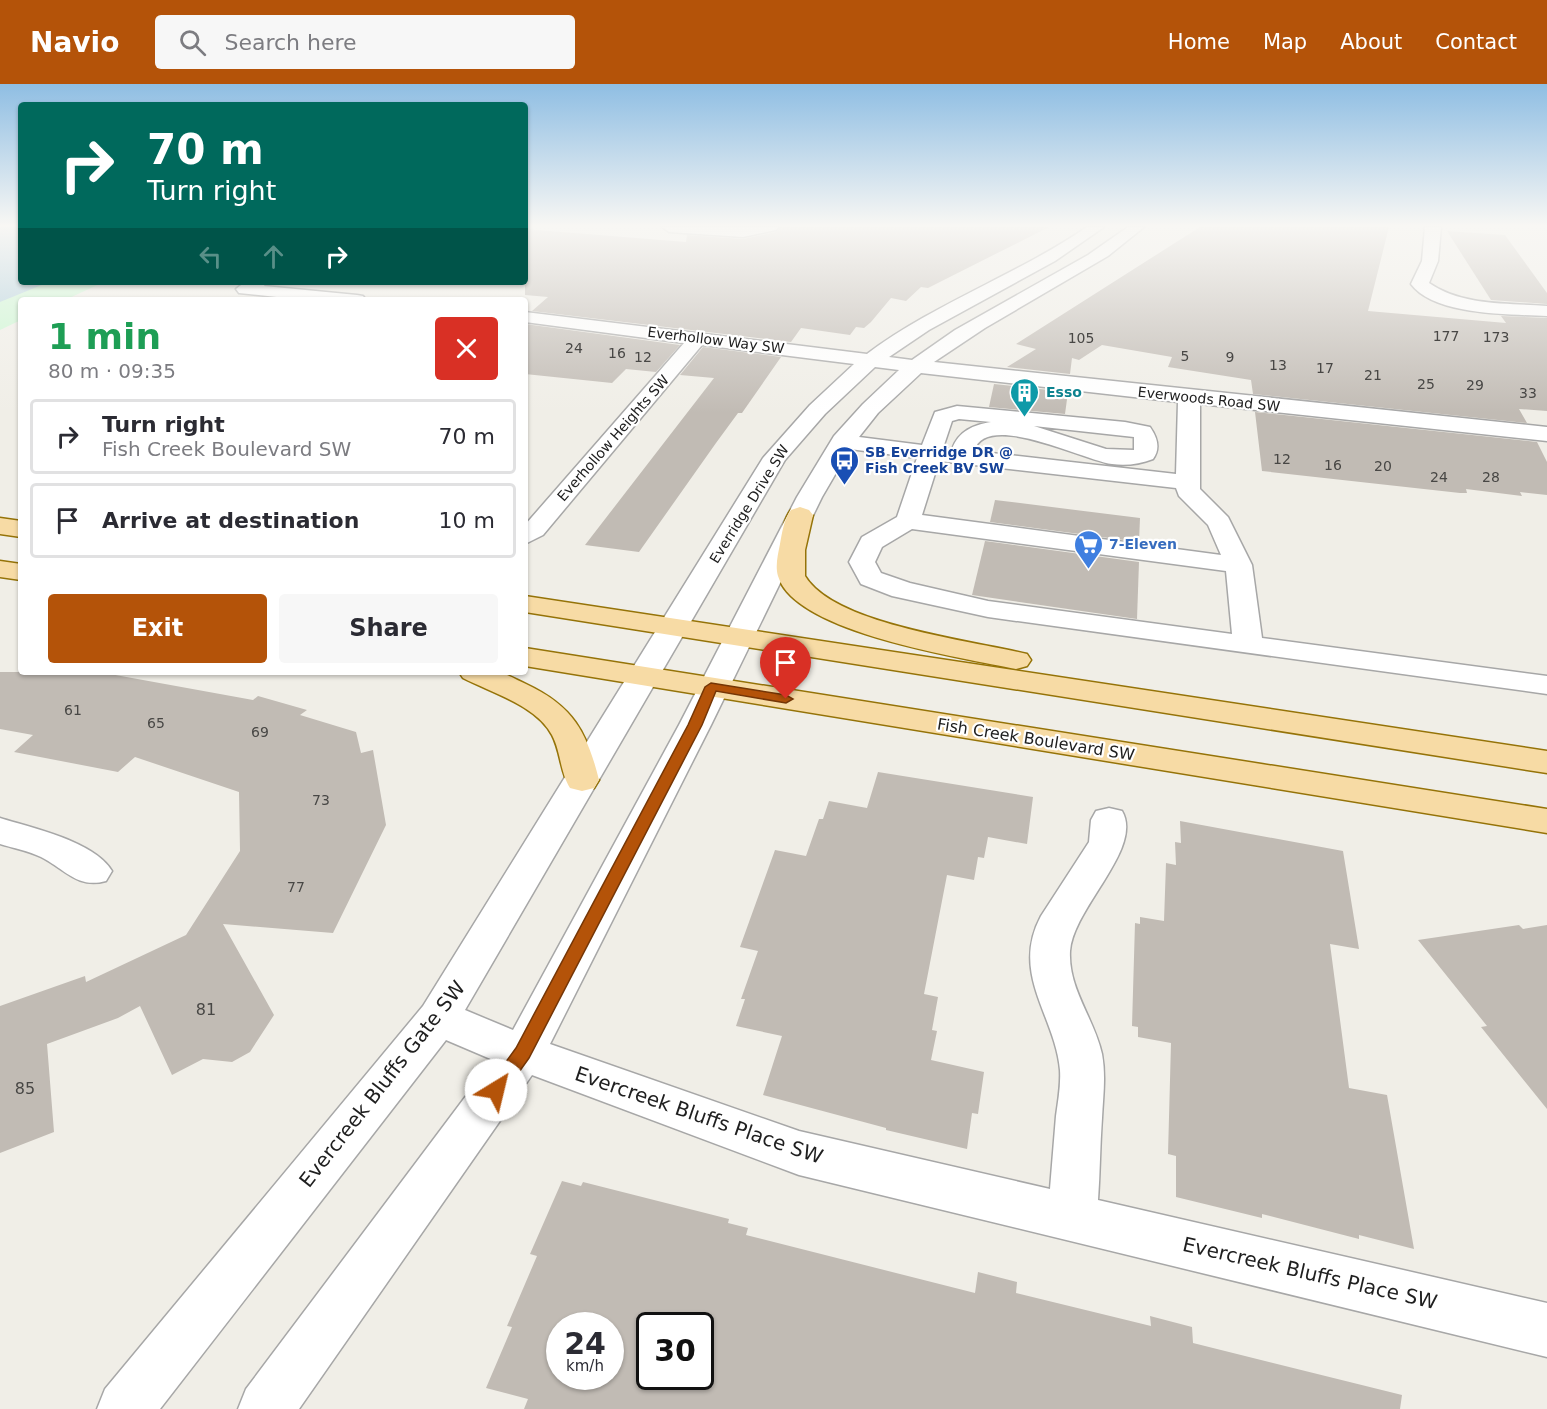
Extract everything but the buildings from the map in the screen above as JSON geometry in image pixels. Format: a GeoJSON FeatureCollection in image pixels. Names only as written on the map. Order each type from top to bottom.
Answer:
{"type":"FeatureCollection","features":[{"type":"Feature","properties":{"kind":"main road"},"geometry":{"type":"LineString","coordinates":[[800,516],[790,559],[794,582],[820,605],[854,622],[1326,729]]}},
{"type":"Feature","properties":{"kind":"main road"},"geometry":{"type":"LineString","coordinates":[[0,526],[18,529]]}},
{"type":"Feature","properties":{"kind":"main road"},"geometry":{"type":"LineString","coordinates":[[0,569],[18,572]]}},
{"type":"Feature","properties":{"kind":"main road"},"geometry":{"type":"LineString","coordinates":[[528,604],[1547,762]]}},
{"type":"Feature","properties":{"kind":"main road","name":"Fish Creek Boulevard SW"},"geometry":{"type":"LineString","coordinates":[[528,657],[1547,821]]}},
{"type":"Feature","properties":{"kind":"main road"},"geometry":{"type":"LineString","coordinates":[[480,675],[532,699],[552,714],[567,732],[582,780]]}},
{"type":"Feature","properties":{"kind":"street"},"geometry":{"type":"LineString","coordinates":[[230,297],[245,289]]}},
{"type":"Feature","properties":{"kind":"street"},"geometry":{"type":"LineString","coordinates":[[279,289],[336,297]]}},
{"type":"Feature","properties":{"kind":"street","name":"Everridge Drive SW"},"geometry":{"type":"LineString","coordinates":[[645,676],[775,458],[799,428],[837,388],[871,360],[922,327],[993,289]]}},
{"type":"Feature","properties":{"kind":"street"},"geometry":{"type":"LineString","coordinates":[[266,1409],[523,1053],[695,725],[711,687],[815,483],[842,441],[879,398],[916,366],[951,341],[1041,289]]}},
{"type":"Feature","properties":{"kind":"street"},"geometry":{"type":"LineString","coordinates":[[1425,289],[1456,301],[1547,311]]}},
{"type":"Feature","properties":{"kind":"street","name":"Everhollow Way SW"},"geometry":{"type":"LineString","coordinates":[[528,317],[871,360]]}},
{"type":"Feature","properties":{"kind":"street","name":"Everhollow Heights SW"},"geometry":{"type":"LineString","coordinates":[[528,534],[534,530],[699,338]]}},
{"type":"Feature","properties":{"kind":"street","name":"Everwoods Road SW"},"geometry":{"type":"LineString","coordinates":[[871,360],[1188,397],[1547,434]]}},
{"type":"Feature","properties":{"kind":"street"},"geometry":{"type":"LineString","coordinates":[[1188,397],[1188,491],[1219,522],[1239,565],[1248,645]]}},
{"type":"Feature","properties":{"kind":"street"},"geometry":{"type":"LineString","coordinates":[[908,521],[943,417],[957,412],[1125,429],[1142,432],[1146,438],[1145,454],[1135,459],[1104,456],[1036,433],[991,428],[975,433],[966,441],[961,456]]}},
{"type":"Feature","properties":{"kind":"street"},"geometry":{"type":"LineString","coordinates":[[842,441],[1188,482]]}},
{"type":"Feature","properties":{"kind":"street"},"geometry":{"type":"LineString","coordinates":[[1239,565],[908,521],[871,543],[862,562],[871,578],[902,590],[988,609],[1547,685]]}},
{"type":"Feature","properties":{"kind":"street","name":"Evercreek Bluffs Gate SW"},"geometry":{"type":"LineString","coordinates":[[125,1409],[438,1018],[645,676]]}},
{"type":"Feature","properties":{"kind":"street"},"geometry":{"type":"LineString","coordinates":[[1072,1216],[1083,1072],[1078,1048],[1054,992],[1049,963],[1050,942],[1055,927],[1107,843],[1109,820]]}},
{"type":"Feature","properties":{"kind":"street"},"geometry":{"type":"LineString","coordinates":[[0,831],[54,848],[93,871]]}},
{"type":"Feature","properties":{"kind":"street","name":"Evercreek Bluffs Place SW"},"geometry":{"type":"LineString","coordinates":[[438,1018],[523,1053],[799,1153],[1547,1330]]}},
{"type":"Feature","properties":{"kind":"green space"},"geometry":{"type":"Polygon","coordinates":[[[0,289],[89,289],[72,297],[18,297],[18,321],[0,330],[0,289]]]}},
{"type":"Feature","properties":{"kind":"water"},"geometry":{"type":"Polygon","coordinates":[[[0,289],[32,289],[0,302],[0,289]]]}},
{"type":"Feature","properties":{"kind":"place","name":"Esso"},"geometry":{"type":"Point","coordinates":[1025,418]}},
{"type":"Feature","properties":{"kind":"place","name":"SB Everridge DR @ Fish Creek BV SW"},"geometry":{"type":"Point","coordinates":[844,486]}},
{"type":"Feature","properties":{"kind":"place","name":"7-Eleven"},"geometry":{"type":"Point","coordinates":[1088,570]}},
{"type":"Feature","properties":{"kind":"route"},"geometry":{"type":"LineString","coordinates":[[496,1090],[523,1053],[695,725],[711,687],[786,699]]}}]}
